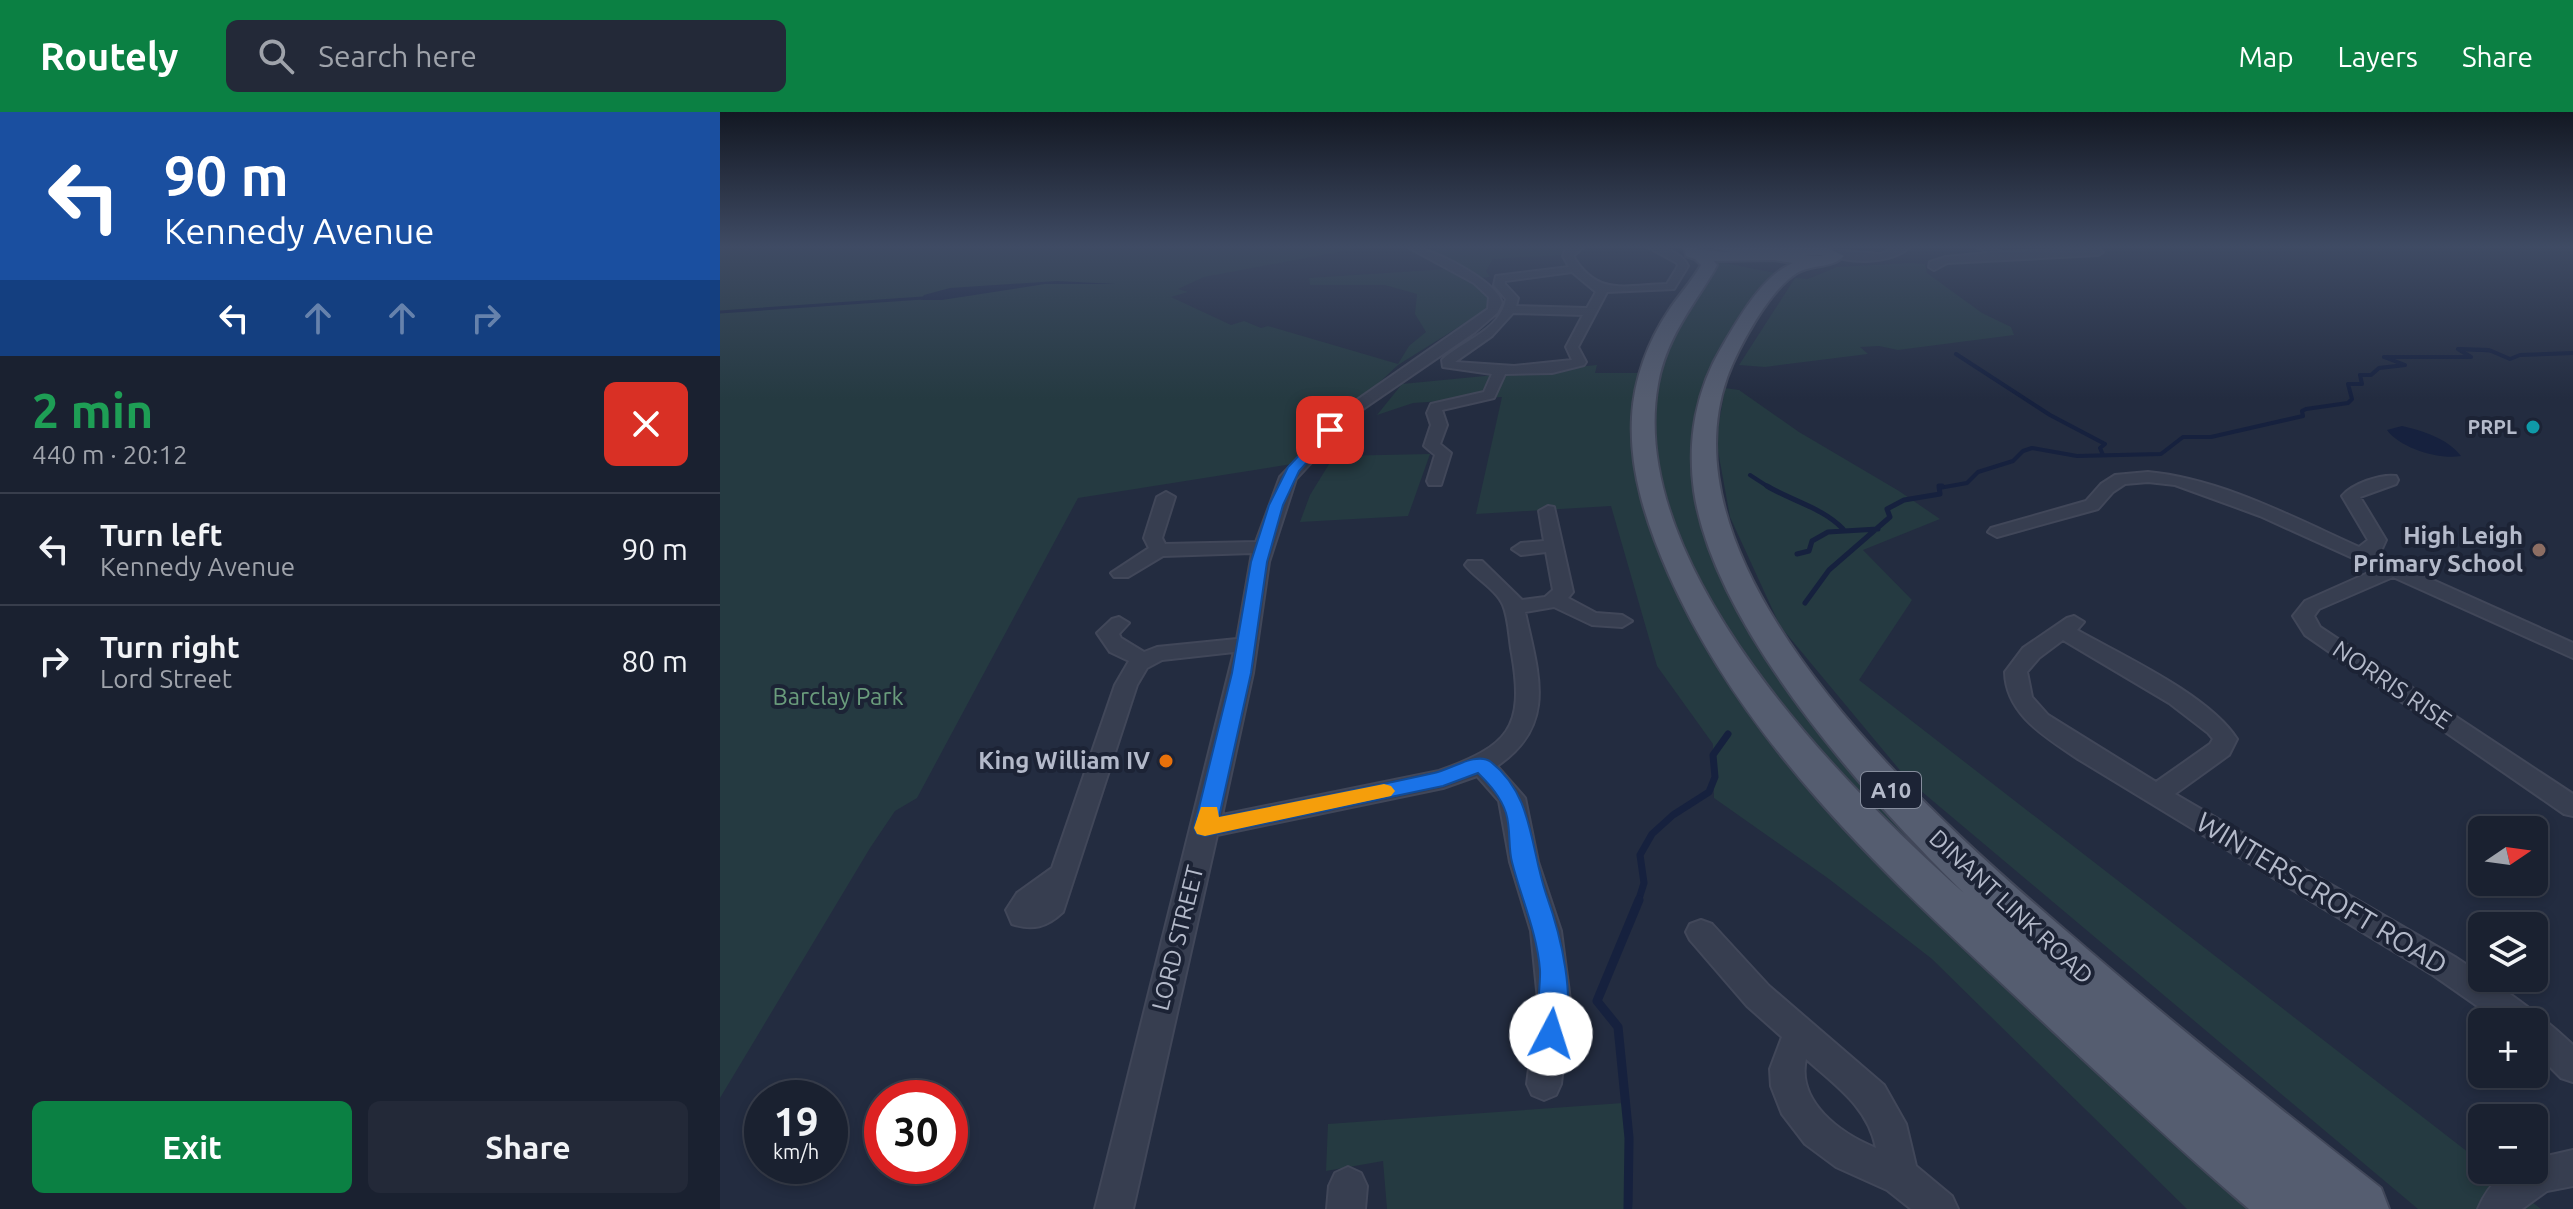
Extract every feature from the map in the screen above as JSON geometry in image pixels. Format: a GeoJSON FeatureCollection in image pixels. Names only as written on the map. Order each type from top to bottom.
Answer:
{"type":"FeatureCollection","features":[{"type":"Feature","properties":{"kind":"main road","name":"DINANT LINK ROAD"},"geometry":{"type":"LineString","coordinates":[[1687,297],[1675,314],[1651,368],[1643,436],[1659,517],[1693,597],[1741,676],[1807,758],[1905,863],[2115,1056],[2294,1209]]}},
{"type":"Feature","properties":{"kind":"main road","name":"DINANT LINK ROAD"},"geometry":{"type":"LineString","coordinates":[[1768,297],[1728,354],[1705,416],[1704,461],[1712,512],[1727,553],[1762,623],[1840,732],[1957,861],[2147,1032],[2360,1209]]}},
{"type":"Feature","properties":{"kind":"street","name":"LORD STREET"},"geometry":{"type":"LineString","coordinates":[[1114,1209],[1247,644],[1264,547],[1288,477],[1330,430],[1373,393],[1463,335],[1493,311],[1495,297]]}},
{"type":"Feature","properties":{"kind":"street"},"geometry":{"type":"LineString","coordinates":[[1511,297],[1510,309],[1498,324],[1448,362],[1499,370],[1577,363],[1579,359],[1572,347],[1599,297]]}},
{"type":"Feature","properties":{"kind":"street"},"geometry":{"type":"LineString","coordinates":[[1510,309],[1592,312]]}},
{"type":"Feature","properties":{"kind":"street"},"geometry":{"type":"LineString","coordinates":[[1435,481],[1443,453],[1432,446],[1439,425],[1434,413],[1436,407],[1489,395],[1498,379],[1499,370]]}},
{"type":"Feature","properties":{"kind":"street"},"geometry":{"type":"LineString","coordinates":[[1997,532],[2092,505],[2121,479],[2159,477],[2217,492],[2573,651]]}},
{"type":"Feature","properties":{"kind":"street"},"geometry":{"type":"LineString","coordinates":[[2361,554],[2374,547],[2377,540],[2351,496],[2390,480]]}},
{"type":"Feature","properties":{"kind":"street"},"geometry":{"type":"LineString","coordinates":[[1159,550],[1153,538],[1166,497]]}},
{"type":"Feature","properties":{"kind":"street"},"geometry":{"type":"LineString","coordinates":[[1515,607],[1561,597],[1563,588],[1548,511]]}},
{"type":"Feature","properties":{"kind":"street"},"geometry":{"type":"LineString","coordinates":[[1521,549],[1555,546]]}},
{"type":"Feature","properties":{"kind":"street"},"geometry":{"type":"LineString","coordinates":[[1121,573],[1159,550],[1264,547]]}},
{"type":"Feature","properties":{"kind":"street"},"geometry":{"type":"LineString","coordinates":[[1205,828],[1443,779],[1481,765],[1512,742],[1528,710],[1528,681],[1515,607],[1507,593],[1475,565]]}},
{"type":"Feature","properties":{"kind":"street","name":"NORRIS RISE"},"geometry":{"type":"LineString","coordinates":[[2394,569],[2312,605],[2303,616],[2305,623],[2330,644],[2573,807]]}},
{"type":"Feature","properties":{"kind":"street"},"geometry":{"type":"LineString","coordinates":[[1556,600],[1592,619],[1622,621]]}},
{"type":"Feature","properties":{"kind":"street"},"geometry":{"type":"LineString","coordinates":[[1119,623],[1108,633],[1111,640],[1123,651],[1144,659]]}},
{"type":"Feature","properties":{"kind":"street","name":"WINTERSCROFT ROAD"},"geometry":{"type":"LineString","coordinates":[[2157,794],[2220,749],[2225,739],[2223,733],[2200,714],[2068,626],[2031,653],[2019,666],[2015,677],[2018,693],[2032,713],[2061,736],[2157,794],[2444,966],[2506,1008]]}},
{"type":"Feature","properties":{"kind":"street"},"geometry":{"type":"LineString","coordinates":[[1064,874],[1132,671],[1144,659],[1169,651],[1247,644]]}},
{"type":"Feature","properties":{"kind":"street"},"geometry":{"type":"LineString","coordinates":[[1481,765],[1512,798],[1524,862],[1546,931],[1554,1000],[1544,1084]]}},
{"type":"Feature","properties":{"kind":"street"},"geometry":{"type":"LineString","coordinates":[[1701,932],[1728,964],[1802,1035],[1855,1079],[1885,1113],[1892,1132],[1899,1176]]}},
{"type":"Feature","properties":{"kind":"street"},"geometry":{"type":"LineString","coordinates":[[1802,1035],[1788,1053],[1785,1067],[1789,1092],[1799,1109],[1827,1140],[1846,1153],[1899,1176],[1939,1209]]}},
{"type":"Feature","properties":{"kind":"street"},"geometry":{"type":"LineString","coordinates":[[2548,1043],[2573,1067]]}},
{"type":"Feature","properties":{"kind":"street"},"geometry":{"type":"LineString","coordinates":[[2497,1209],[2512,1190],[2526,1180],[2540,1173],[2573,1168]]}},
{"type":"Feature","properties":{"kind":"green space","name":"Barclay Park"},"geometry":{"type":"Polygon","coordinates":[[[720,297],[1171,297],[1231,325],[1244,321],[1261,328],[1268,326],[1398,364],[1409,346],[1426,332],[1415,314],[1417,297],[1489,297],[1491,301],[1484,311],[1398,365],[1292,464],[1078,498],[917,798],[895,811],[870,848],[720,1098],[720,297]]]}},
{"type":"Feature","properties":{"kind":"green space"},"geometry":{"type":"Polygon","coordinates":[[[1693,297],[1766,297],[1700,404],[1726,576],[2059,972],[1928,869],[1790,721],[1716,618],[1676,534],[1653,441],[1652,405],[1667,343],[1693,297]]]}},
{"type":"Feature","properties":{"kind":"green space"},"geometry":{"type":"Polygon","coordinates":[[[1783,297],[1960,297],[1982,313],[2011,327],[2014,335],[1898,350],[1879,346],[1860,347],[1868,354],[1765,367],[1739,365],[1783,297]]]}},
{"type":"Feature","properties":{"kind":"green space"},"geometry":{"type":"Polygon","coordinates":[[[1597,365],[1595,373],[1640,373],[1664,563],[1712,660],[1806,778],[2274,1209],[2187,1209],[1932,959],[1829,879],[1714,798],[1713,744],[1657,666],[1611,506],[1476,514],[1502,397],[1413,403],[1377,415],[1402,384],[1597,365]]]}},
{"type":"Feature","properties":{"kind":"green space"},"geometry":{"type":"Polygon","coordinates":[[[1725,388],[1739,390],[1799,432],[1940,519],[1863,550],[1912,600],[1859,680],[2468,1152],[2468,1184],[2509,1184],[2541,1209],[2418,1209],[1908,780],[1780,626],[1730,517],[1716,440],[1725,388]]]}},
{"type":"Feature","properties":{"kind":"green space"},"geometry":{"type":"Polygon","coordinates":[[[1430,454],[1408,516],[1300,522],[1310,495],[1334,456],[1430,454]]]}},
{"type":"Feature","properties":{"kind":"green space"},"geometry":{"type":"Polygon","coordinates":[[[1623,1103],[1633,1209],[1387,1209],[1383,1161],[1326,1171],[1328,1124],[1623,1103]]]}},
{"type":"Feature","properties":{"kind":"water"},"geometry":{"type":"Polygon","coordinates":[[[923,297],[960,297],[942,300],[921,300],[923,297]]]}},
{"type":"Feature","properties":{"kind":"water"},"geometry":{"type":"Polygon","coordinates":[[[2402,426],[2442,440],[2461,456],[2421,451],[2401,442],[2387,430],[2402,426]]]}},
{"type":"Feature","properties":{"kind":"waterway"},"geometry":{"type":"LineString","coordinates":[[720,312],[923,298]]}},
{"type":"Feature","properties":{"kind":"waterway"},"geometry":{"type":"LineString","coordinates":[[1939,488],[1967,483],[1978,472],[2013,461],[2023,451],[2032,448],[2077,456],[2161,454],[2183,437],[2211,437],[2303,416],[2302,411],[2306,409],[2348,403],[2352,399],[2348,384],[2362,384],[2360,375],[2371,375],[2379,368],[2405,365],[2384,357],[2471,357],[2458,349]]}},
{"type":"Feature","properties":{"kind":"waterway"},"geometry":{"type":"LineString","coordinates":[[2458,349],[2491,351]]}},
{"type":"Feature","properties":{"kind":"waterway"},"geometry":{"type":"LineString","coordinates":[[2459,349],[2489,350],[2510,359],[2520,355],[2573,353]]}},
{"type":"Feature","properties":{"kind":"waterway"},"geometry":{"type":"LineString","coordinates":[[1956,354],[2050,415],[2105,444],[2100,448],[2103,455]]}},
{"type":"Feature","properties":{"kind":"waterway"},"geometry":{"type":"LineString","coordinates":[[1750,475],[1770,488]]}},
{"type":"Feature","properties":{"kind":"waterway"},"geometry":{"type":"LineString","coordinates":[[1767,486],[1817,510],[1843,529]]}},
{"type":"Feature","properties":{"kind":"waterway"},"geometry":{"type":"LineString","coordinates":[[1939,488],[1942,486]]}},
{"type":"Feature","properties":{"kind":"waterway"},"geometry":{"type":"LineString","coordinates":[[1876,529],[1890,517],[1887,509],[1904,500],[1940,494],[1939,488]]}},
{"type":"Feature","properties":{"kind":"waterway"},"geometry":{"type":"LineString","coordinates":[[1797,554],[1809,551],[1812,541],[1828,532],[1876,529]]}},
{"type":"Feature","properties":{"kind":"waterway"},"geometry":{"type":"LineString","coordinates":[[1805,603],[1829,570],[1876,529]]}},
{"type":"Feature","properties":{"kind":"waterway"},"geometry":{"type":"LineString","coordinates":[[1638,902],[1644,883],[1640,855],[1652,834],[1673,815],[1709,792],[1715,777],[1713,755],[1728,734]]}},
{"type":"Feature","properties":{"kind":"waterway"},"geometry":{"type":"LineString","coordinates":[[1628,1209],[1629,1138],[1618,1027],[1597,1001],[1639,900]]}},
{"type":"Feature","properties":{"kind":"slow traffic"},"geometry":{"type":"LineString","coordinates":[[1209,812],[1205,828],[1384,791]]}},
{"type":"Feature","properties":{"kind":"place","name":"PRPL"},"geometry":{"type":"Point","coordinates":[2533,427]}},
{"type":"Feature","properties":{"kind":"place","name":"High Leigh Primary School"},"geometry":{"type":"Point","coordinates":[2539,550]}},
{"type":"Feature","properties":{"kind":"place","name":"King William IV"},"geometry":{"type":"Point","coordinates":[1166,761]}},
{"type":"Feature","properties":{"kind":"route"},"geometry":{"type":"LineString","coordinates":[[1330,430],[1293,470],[1276,505],[1259,562],[1242,673],[1205,828],[1443,779],[1481,765],[1504,787],[1512,798],[1517,814],[1526,872],[1546,931],[1552,966],[1554,1000],[1551,1034]]}}]}
